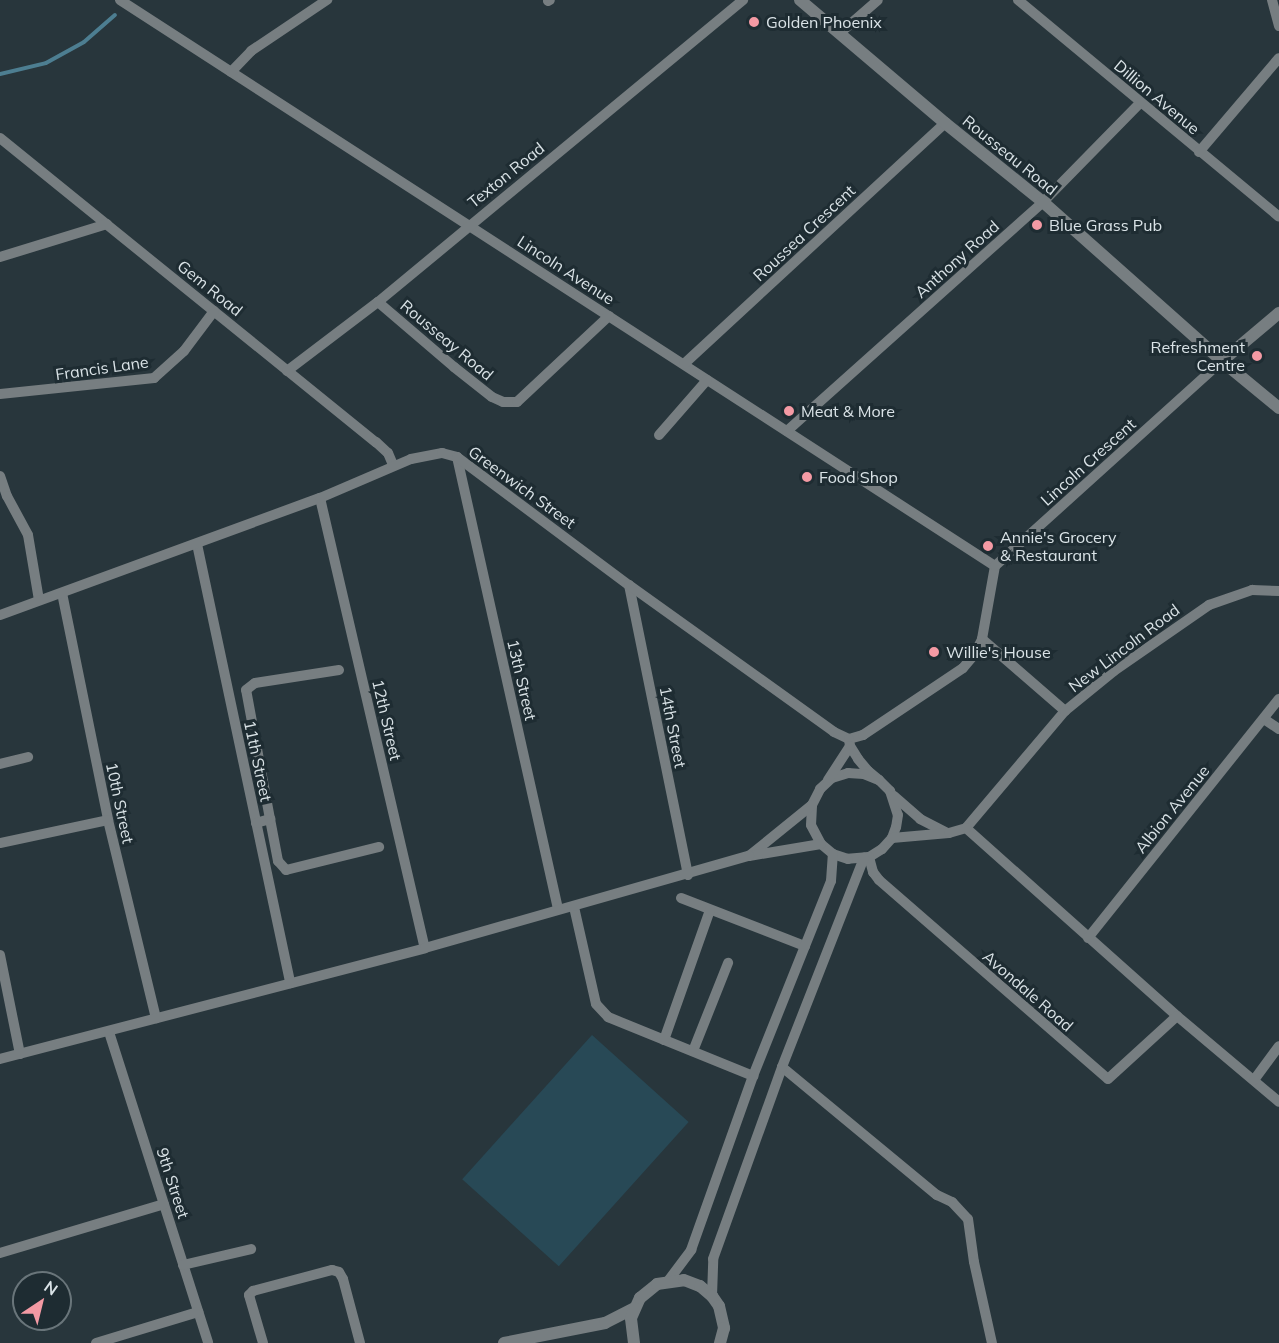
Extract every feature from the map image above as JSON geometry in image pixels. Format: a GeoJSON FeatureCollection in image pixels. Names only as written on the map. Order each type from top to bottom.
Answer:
{"type":"FeatureCollection","features":[{"type":"Feature","properties":{"kind":"street","name":"Lincoln Avenue"},"geometry":{"type":"LineString","coordinates":[[120,0],[995,566]]}},
{"type":"Feature","properties":{"kind":"street"},"geometry":{"type":"LineString","coordinates":[[231,72],[251,51],[327,0]]}},
{"type":"Feature","properties":{"kind":"street","name":"Texton Road"},"geometry":{"type":"LineString","coordinates":[[286,371],[378,302],[743,0]]}},
{"type":"Feature","properties":{"kind":"street","name":"Rousseau Road"},"geometry":{"type":"LineString","coordinates":[[800,0],[1042,202],[1222,362],[1279,408]]}},
{"type":"Feature","properties":{"kind":"street"},"geometry":{"type":"LineString","coordinates":[[840,33],[878,0]]}},
{"type":"Feature","properties":{"kind":"street","name":"Dillion Avenue"},"geometry":{"type":"LineString","coordinates":[[1018,0],[1279,217]]}},
{"type":"Feature","properties":{"kind":"street"},"geometry":{"type":"LineString","coordinates":[[1272,0],[1279,26]]}},
{"type":"Feature","properties":{"kind":"street"},"geometry":{"type":"LineString","coordinates":[[1199,152],[1279,58]]}},
{"type":"Feature","properties":{"kind":"street","name":"Anthony Road"},"geometry":{"type":"LineString","coordinates":[[787,431],[1042,202],[1140,103]]}},
{"type":"Feature","properties":{"kind":"street","name":"Roussea Crescent"},"geometry":{"type":"LineString","coordinates":[[684,364],[945,123]]}},
{"type":"Feature","properties":{"kind":"street","name":"Gem Road"},"geometry":{"type":"LineString","coordinates":[[0,138],[388,453],[393,465]]}},
{"type":"Feature","properties":{"kind":"street"},"geometry":{"type":"LineString","coordinates":[[0,257],[107,224]]}},
{"type":"Feature","properties":{"kind":"street","name":"Rousseay Road"},"geometry":{"type":"LineString","coordinates":[[378,302],[454,367],[492,397],[503,402],[517,402],[609,316]]}},
{"type":"Feature","properties":{"kind":"street","name":"Francis Lane"},"geometry":{"type":"LineString","coordinates":[[0,394],[154,378],[184,351],[214,311]]}},
{"type":"Feature","properties":{"kind":"street"},"geometry":{"type":"LineString","coordinates":[[1222,362],[1279,313]]}},
{"type":"Feature","properties":{"kind":"street","name":"Lincoln Crescent"},"geometry":{"type":"LineString","coordinates":[[995,566],[1222,362]]}},
{"type":"Feature","properties":{"kind":"street"},"geometry":{"type":"LineString","coordinates":[[659,435],[707,380]]}},
{"type":"Feature","properties":{"kind":"street","name":"Greenwich Street"},"geometry":{"type":"LineString","coordinates":[[0,615],[320,498],[393,465],[442,453],[457,457],[629,585],[849,742]]}},
{"type":"Feature","properties":{"kind":"street","name":"13th Street"},"geometry":{"type":"LineString","coordinates":[[457,457],[558,909]]}},
{"type":"Feature","properties":{"kind":"street"},"geometry":{"type":"LineString","coordinates":[[0,476],[7,496],[28,535],[39,600]]}},
{"type":"Feature","properties":{"kind":"street","name":"12th Street"},"geometry":{"type":"LineString","coordinates":[[320,498],[425,948]]}},
{"type":"Feature","properties":{"kind":"street","name":"11th Street"},"geometry":{"type":"LineString","coordinates":[[197,544],[290,983]]}},
{"type":"Feature","properties":{"kind":"street"},"geometry":{"type":"LineString","coordinates":[[890,791],[898,814],[892,838],[882,849],[866,858],[848,859],[832,854],[820,844],[811,825],[812,805],[820,789],[831,777],[849,742],[963,668],[974,655],[982,639],[995,566]]}},
{"type":"Feature","properties":{"kind":"street","name":"14th Street"},"geometry":{"type":"LineString","coordinates":[[629,585],[688,874]]}},
{"type":"Feature","properties":{"kind":"street","name":"New Lincoln Road"},"geometry":{"type":"LineString","coordinates":[[966,828],[1065,711],[1114,671],[1209,605],[1252,590],[1279,591]]}},
{"type":"Feature","properties":{"kind":"street","name":"10th Street"},"geometry":{"type":"LineString","coordinates":[[62,593],[108,820],[156,1018]]}},
{"type":"Feature","properties":{"kind":"street"},"geometry":{"type":"LineString","coordinates":[[982,639],[1065,711]]}},
{"type":"Feature","properties":{"kind":"street"},"geometry":{"type":"LineString","coordinates":[[339,670],[255,683],[246,690],[278,861],[286,870],[379,847]]}},
{"type":"Feature","properties":{"kind":"street","name":"Albion Avenue"},"geometry":{"type":"LineString","coordinates":[[1088,938],[1279,699]]}},
{"type":"Feature","properties":{"kind":"street"},"geometry":{"type":"LineString","coordinates":[[1264,719],[1279,729]]}},
{"type":"Feature","properties":{"kind":"street"},"geometry":{"type":"LineString","coordinates":[[849,742],[868,771],[920,819],[949,833]]}},
{"type":"Feature","properties":{"kind":"street"},"geometry":{"type":"LineString","coordinates":[[0,764],[28,757]]}},
{"type":"Feature","properties":{"kind":"street"},"geometry":{"type":"LineString","coordinates":[[820,789],[832,778],[848,773],[864,774],[879,780]]}},
{"type":"Feature","properties":{"kind":"street"},"geometry":{"type":"LineString","coordinates":[[749,856],[812,805]]}},
{"type":"Feature","properties":{"kind":"street"},"geometry":{"type":"LineString","coordinates":[[256,823],[270,819]]}},
{"type":"Feature","properties":{"kind":"street"},"geometry":{"type":"LineString","coordinates":[[0,843],[108,820]]}},
{"type":"Feature","properties":{"kind":"street"},"geometry":{"type":"LineString","coordinates":[[892,838],[949,833],[966,828],[1177,1016],[1279,1102]]}},
{"type":"Feature","properties":{"kind":"street"},"geometry":{"type":"LineString","coordinates":[[0,1059],[425,948],[749,856],[820,844]]}},
{"type":"Feature","properties":{"kind":"street"},"geometry":{"type":"LineString","coordinates":[[668,1281],[691,1250],[753,1076],[831,881],[832,854]]}},
{"type":"Feature","properties":{"kind":"street"},"geometry":{"type":"LineString","coordinates":[[712,1296],[713,1259],[782,1066],[866,858]]}},
{"type":"Feature","properties":{"kind":"street","name":"Avondale Road"},"geometry":{"type":"LineString","coordinates":[[866,858],[879,880],[1108,1078],[1177,1016]]}},
{"type":"Feature","properties":{"kind":"street"},"geometry":{"type":"LineString","coordinates":[[681,898],[805,946]]}},
{"type":"Feature","properties":{"kind":"street"},"geometry":{"type":"LineString","coordinates":[[574,907],[596,1004],[608,1017],[753,1076]]}},
{"type":"Feature","properties":{"kind":"street"},"geometry":{"type":"LineString","coordinates":[[664,1040],[710,910]]}},
{"type":"Feature","properties":{"kind":"street"},"geometry":{"type":"LineString","coordinates":[[0,955],[20,1054]]}},
{"type":"Feature","properties":{"kind":"street"},"geometry":{"type":"LineString","coordinates":[[693,1051],[728,963]]}},
{"type":"Feature","properties":{"kind":"street","name":"9th Street"},"geometry":{"type":"LineString","coordinates":[[109,1032],[208,1343]]}},
{"type":"Feature","properties":{"kind":"street"},"geometry":{"type":"LineString","coordinates":[[1254,1080],[1279,1046]]}},
{"type":"Feature","properties":{"kind":"street"},"geometry":{"type":"LineString","coordinates":[[782,1066],[937,1195],[952,1202],[968,1219],[992,1343]]}},
{"type":"Feature","properties":{"kind":"street"},"geometry":{"type":"LineString","coordinates":[[0,1253],[164,1204]]}},
{"type":"Feature","properties":{"kind":"street"},"geometry":{"type":"LineString","coordinates":[[183,1265],[251,1249]]}},
{"type":"Feature","properties":{"kind":"street"},"geometry":{"type":"LineString","coordinates":[[263,1343],[249,1295],[253,1290],[332,1270],[339,1272],[343,1279],[360,1343]]}},
{"type":"Feature","properties":{"kind":"street"},"geometry":{"type":"LineString","coordinates":[[504,1343],[605,1323],[634,1308],[648,1290],[668,1281],[684,1280],[700,1286],[712,1296],[723,1317],[720,1343]]}},
{"type":"Feature","properties":{"kind":"street"},"geometry":{"type":"LineString","coordinates":[[634,1308],[631,1329],[634,1343]]}},
{"type":"Feature","properties":{"kind":"street"},"geometry":{"type":"LineString","coordinates":[[96,1343],[198,1312]]}},
{"type":"Feature","properties":{"kind":"shaded area"},"geometry":{"type":"Polygon","coordinates":[[[592,1035],[689,1122],[559,1266],[462,1179],[592,1035]]]}},
{"type":"Feature","properties":{"kind":"waterway"},"geometry":{"type":"LineString","coordinates":[[0,74],[46,63],[84,42],[115,15]]}},
{"type":"Feature","properties":{"kind":"place","name":"Golden Phoenix"},"geometry":{"type":"Point","coordinates":[754,22]}},
{"type":"Feature","properties":{"kind":"place","name":"Blue Grass Pub"},"geometry":{"type":"Point","coordinates":[1037,225]}},
{"type":"Feature","properties":{"kind":"place","name":"Refreshment Centre"},"geometry":{"type":"Point","coordinates":[1257,356]}},
{"type":"Feature","properties":{"kind":"place","name":"Meat & More"},"geometry":{"type":"Point","coordinates":[789,411]}},
{"type":"Feature","properties":{"kind":"place","name":"Food Shop"},"geometry":{"type":"Point","coordinates":[807,477]}},
{"type":"Feature","properties":{"kind":"place","name":"Annie's Grocery & Restaurant"},"geometry":{"type":"Point","coordinates":[988,546]}},
{"type":"Feature","properties":{"kind":"place","name":"Willie's House"},"geometry":{"type":"Point","coordinates":[934,652]}}]}
